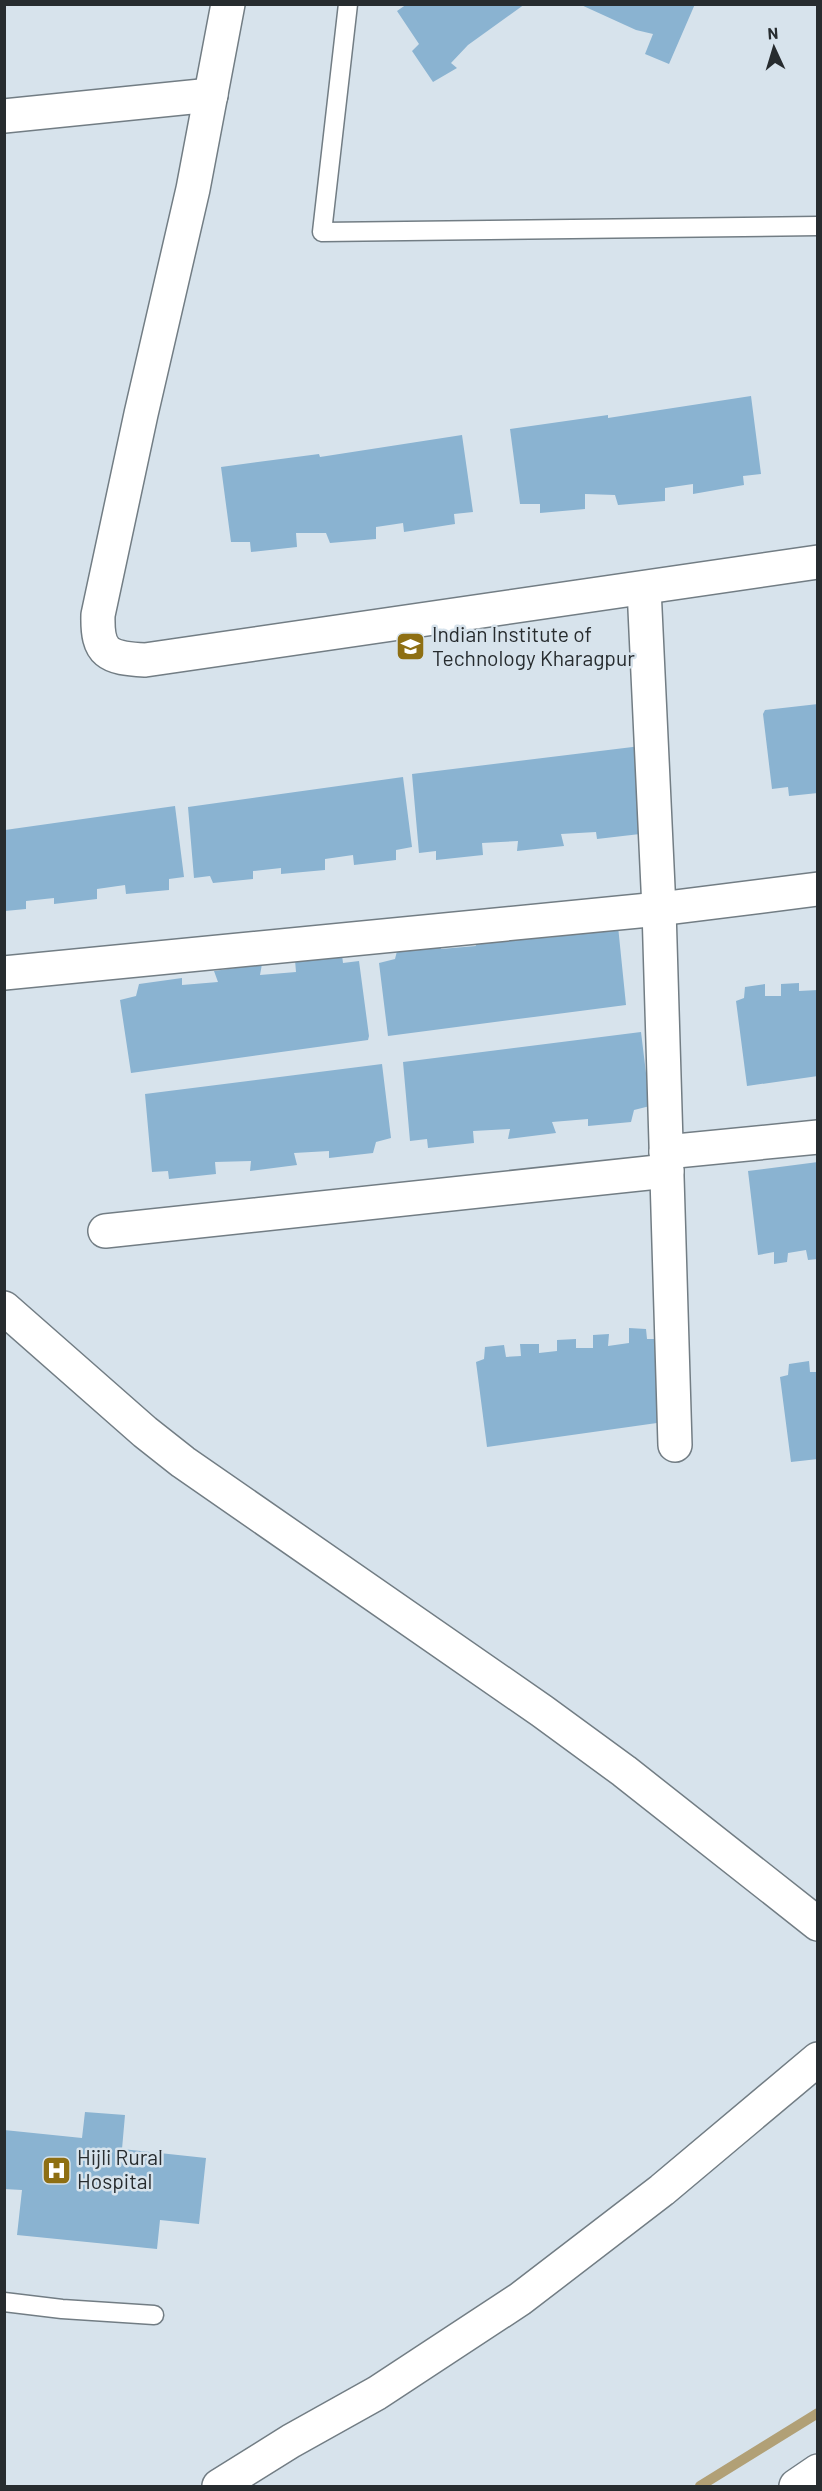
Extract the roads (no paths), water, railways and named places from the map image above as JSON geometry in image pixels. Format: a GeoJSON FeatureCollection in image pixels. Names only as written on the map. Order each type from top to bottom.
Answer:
{"type":"FeatureCollection","features":[{"type":"Feature","properties":{"kind":"street"},"geometry":{"type":"LineString","coordinates":[[228,4],[193,189],[98,615],[98,634],[102,648],[117,658],[145,660],[818,562]]}},
{"type":"Feature","properties":{"kind":"street"},"geometry":{"type":"LineString","coordinates":[[4,116],[211,95]]}},
{"type":"Feature","properties":{"kind":"street"},"geometry":{"type":"LineString","coordinates":[[645,588],[659,909],[675,1445]]}},
{"type":"Feature","properties":{"kind":"street"},"geometry":{"type":"LineString","coordinates":[[4,973],[659,909],[818,889]]}},
{"type":"Feature","properties":{"kind":"street"},"geometry":{"type":"LineString","coordinates":[[105,1231],[667,1161],[818,1137]]}},
{"type":"Feature","properties":{"kind":"street"},"geometry":{"type":"LineString","coordinates":[[4,1308],[145,1432],[183,1462],[542,1711],[624,1772],[818,1924]]}},
{"type":"Feature","properties":{"kind":"street"},"geometry":{"type":"LineString","coordinates":[[219,2487],[291,2441],[377,2393],[520,2299],[662,2190],[818,2059]]}},
{"type":"Feature","properties":{"kind":"street"},"geometry":{"type":"LineString","coordinates":[[796,2487],[818,2471]]}},
{"type":"Feature","properties":{"kind":"lane"},"geometry":{"type":"LineString","coordinates":[[348,4],[322,232],[818,226]]}},
{"type":"Feature","properties":{"kind":"lane"},"geometry":{"type":"LineString","coordinates":[[4,2302],[62,2309],[154,2315]]}},
{"type":"Feature","properties":{"kind":"waterway"},"geometry":{"type":"LineString","coordinates":[[700,2486],[818,2413]]}},
{"type":"Feature","properties":{"kind":"place","name":"Indian Institute of Technology Kharagpur"},"geometry":{"type":"Point","coordinates":[411,647]}},
{"type":"Feature","properties":{"kind":"place","name":"Hijli Rural Hospital"},"geometry":{"type":"Point","coordinates":[56,2170]}}]}
